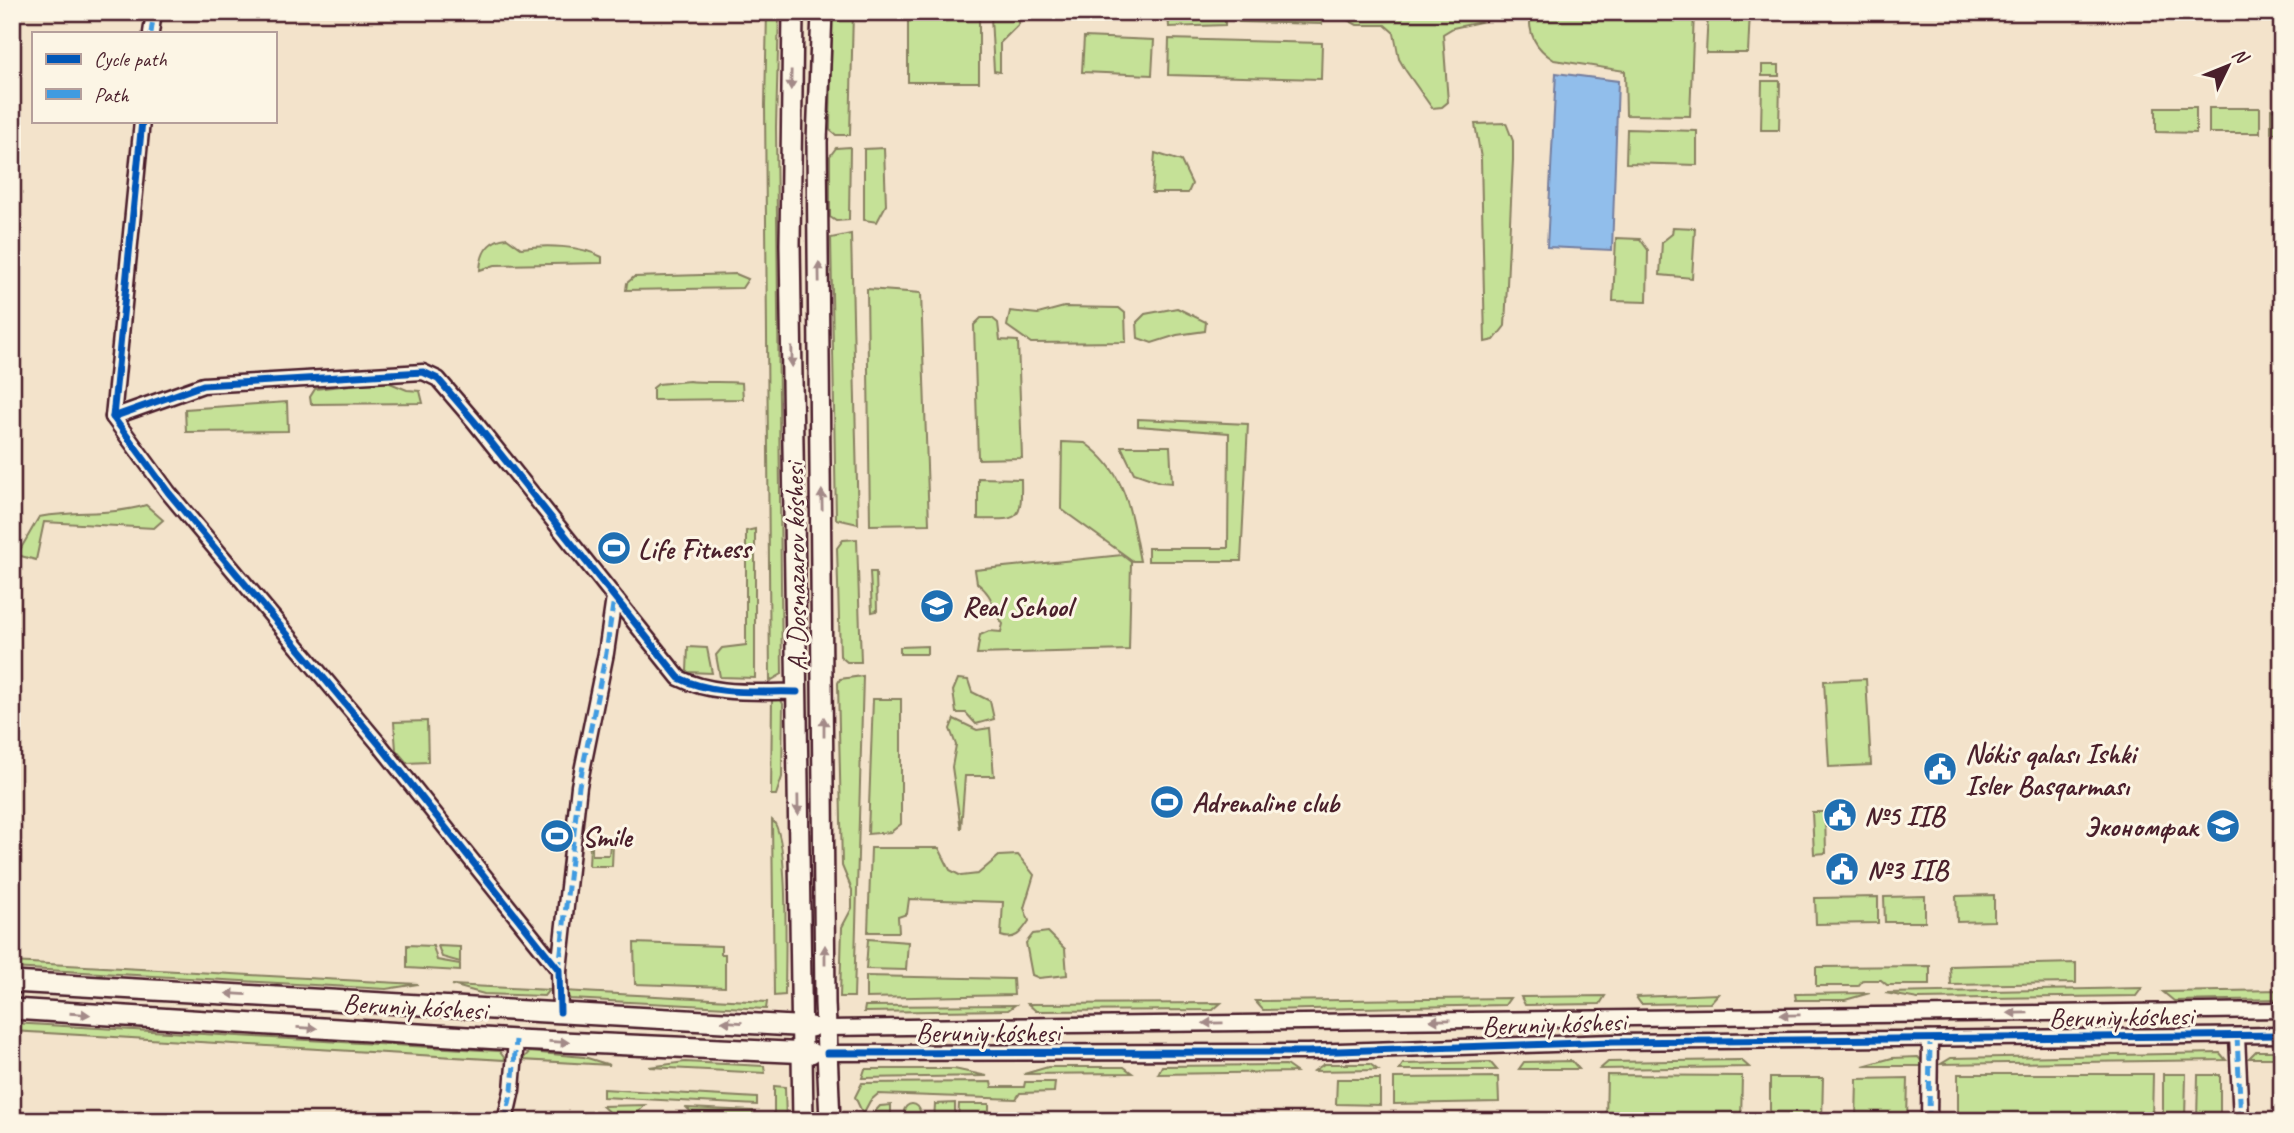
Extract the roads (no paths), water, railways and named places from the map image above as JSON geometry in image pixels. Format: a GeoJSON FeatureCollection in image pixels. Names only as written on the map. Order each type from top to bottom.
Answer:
{"type":"FeatureCollection","features":[{"type":"Feature","properties":{"kind":"main road","name":"A. Dosnazarov kóshesi"},"geometry":{"type":"LineString","coordinates":[[793,12],[790,244],[803,1121]]}},
{"type":"Feature","properties":{"kind":"main road","name":"A. Dosnazarov kóshesi"},"geometry":{"type":"LineString","coordinates":[[822,12],[817,142],[825,991],[830,1121]]}},
{"type":"Feature","properties":{"kind":"main road"},"geometry":{"type":"LineString","coordinates":[[20,1010],[21,982]]}},
{"type":"Feature","properties":{"kind":"main road","name":"Beruniy kóshesi"},"geometry":{"type":"LineString","coordinates":[[21,982],[827,1028]]}},
{"type":"Feature","properties":{"kind":"main road"},"geometry":{"type":"LineString","coordinates":[[799,991],[811,999],[820,998],[825,991]]}},
{"type":"Feature","properties":{"kind":"main road","name":"Beruniy kóshesi"},"geometry":{"type":"LineString","coordinates":[[20,1010],[516,1040],[827,1053]]}},
{"type":"Feature","properties":{"kind":"main road"},"geometry":{"type":"LineString","coordinates":[[764,1024],[769,1036],[764,1052]]}},
{"type":"Feature","properties":{"kind":"main road"},"geometry":{"type":"LineString","coordinates":[[803,1100],[816,1091],[829,1098]]}},
{"type":"Feature","properties":{"kind":"street"},"geometry":{"type":"LineString","coordinates":[[151,32],[154,12]]}},
{"type":"Feature","properties":{"kind":"street"},"geometry":{"type":"LineString","coordinates":[[142,122],[113,417],[168,492],[379,744],[559,970]]}},
{"type":"Feature","properties":{"kind":"street"},"geometry":{"type":"LineString","coordinates":[[113,417],[203,385],[423,372],[438,379],[679,678],[693,686],[719,690],[797,692]]}},
{"type":"Feature","properties":{"kind":"street"},"geometry":{"type":"LineString","coordinates":[[560,1012],[559,970],[579,786],[606,653],[614,598]]}},
{"type":"Feature","properties":{"kind":"street","name":"Beruniy kóshesi"},"geometry":{"type":"LineString","coordinates":[[827,1028],[2282,1010]]}},
{"type":"Feature","properties":{"kind":"street","name":"Beruniy kóshesi"},"geometry":{"type":"LineString","coordinates":[[1611,1019],[1613,1042]]}},
{"type":"Feature","properties":{"kind":"street"},"geometry":{"type":"LineString","coordinates":[[876,1026],[868,1041],[876,1054]]}},
{"type":"Feature","properties":{"kind":"street","name":"Beruniy kóshesi"},"geometry":{"type":"LineString","coordinates":[[827,1053],[1308,1052],[1613,1042],[2282,1035]]}},
{"type":"Feature","properties":{"kind":"street"},"geometry":{"type":"LineString","coordinates":[[2236,1036],[2241,1121]]}},
{"type":"Feature","properties":{"kind":"street"},"geometry":{"type":"LineString","coordinates":[[1929,1121],[1930,1039]]}},
{"type":"Feature","properties":{"kind":"street"},"geometry":{"type":"LineString","coordinates":[[505,1121],[512,1090],[516,1040]]}},
{"type":"Feature","properties":{"kind":"water"},"geometry":{"type":"Polygon","coordinates":[[[1556,73],[1618,81],[1612,250],[1547,247],[1556,73]]]}},
{"type":"Feature","properties":{"kind":"place","name":"Life Fitness"},"geometry":{"type":"Point","coordinates":[614,548]}},
{"type":"Feature","properties":{"kind":"place","name":"Real School"},"geometry":{"type":"Point","coordinates":[937,606]}},
{"type":"Feature","properties":{"kind":"place","name":"Nókis qalası Ishki Isler Basqarması"},"geometry":{"type":"Point","coordinates":[1940,769]}},
{"type":"Feature","properties":{"kind":"place","name":"Adrenaline club"},"geometry":{"type":"Point","coordinates":[1167,802]}},
{"type":"Feature","properties":{"kind":"place","name":"№5 IIB"},"geometry":{"type":"Point","coordinates":[1840,815]}},
{"type":"Feature","properties":{"kind":"place","name":"Экономфак"},"geometry":{"type":"Point","coordinates":[2223,826]}},
{"type":"Feature","properties":{"kind":"place","name":"Smile"},"geometry":{"type":"Point","coordinates":[557,836]}},
{"type":"Feature","properties":{"kind":"place","name":"№3 IIB"},"geometry":{"type":"Point","coordinates":[1842,869]}}]}
